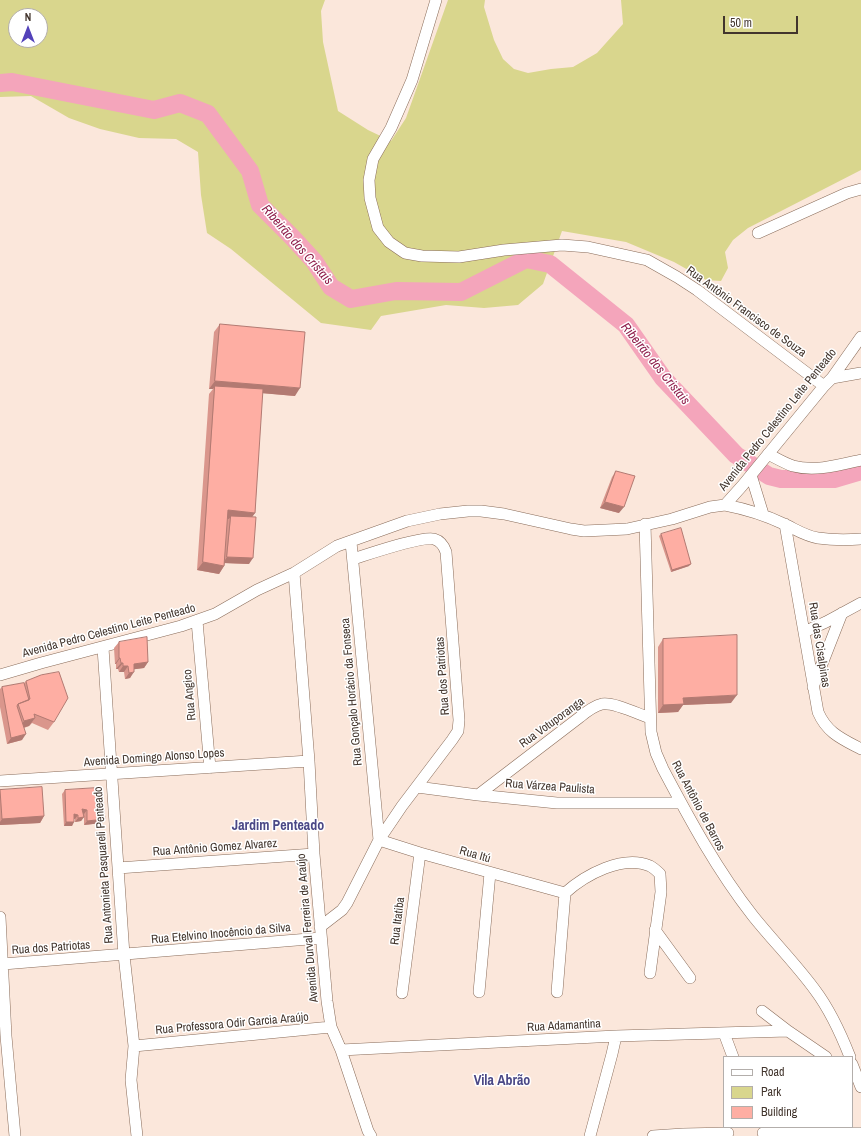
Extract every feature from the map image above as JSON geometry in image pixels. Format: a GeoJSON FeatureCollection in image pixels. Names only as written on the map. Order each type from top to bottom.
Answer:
{"type":"FeatureCollection","features":[{"type":"Feature","properties":{"kind":"street","name":"Rua Antônio Francisco de Souza"},"geometry":{"type":"LineString","coordinates":[[436,0],[412,80],[394,121],[373,159],[369,180],[370,198],[378,228],[389,242],[405,253],[422,256],[459,257],[504,250],[562,245],[588,247],[647,260],[697,290],[828,382]]}},
{"type":"Feature","properties":{"kind":"street"},"geometry":{"type":"LineString","coordinates":[[758,233],[847,193],[861,189]]}},
{"type":"Feature","properties":{"kind":"street","name":"Avenida Pedro Celestino Leite Penteado"},"geometry":{"type":"LineString","coordinates":[[0,675],[181,626],[215,614],[257,590],[294,573],[337,546],[407,521],[440,514],[481,511],[504,514],[584,531],[627,529],[710,507],[725,505],[828,382],[861,337]]}},
{"type":"Feature","properties":{"kind":"street"},"geometry":{"type":"LineString","coordinates":[[828,382],[861,373]]}},
{"type":"Feature","properties":{"kind":"street"},"geometry":{"type":"LineString","coordinates":[[765,457],[793,466],[809,469],[861,460]]}},
{"type":"Feature","properties":{"kind":"street"},"geometry":{"type":"LineString","coordinates":[[752,474],[763,514]]}},
{"type":"Feature","properties":{"kind":"street"},"geometry":{"type":"LineString","coordinates":[[725,505],[763,514],[801,533],[817,538],[844,540],[861,539]]}},
{"type":"Feature","properties":{"kind":"street","name":"Rua Antônio de Barros"},"geometry":{"type":"LineString","coordinates":[[645,524],[650,718],[651,732],[656,752],[663,769],[714,862],[753,916],[795,964],[816,991],[831,1015],[850,1056]]}},
{"type":"Feature","properties":{"kind":"street","name":"Rua das Cisalpinas"},"geometry":{"type":"LineString","coordinates":[[785,524],[818,712],[826,727],[837,736],[861,749]]}},
{"type":"Feature","properties":{"kind":"street","name":"Rua dos Patriotas"},"geometry":{"type":"LineString","coordinates":[[321,933],[347,903],[379,840],[402,806],[458,732],[459,720],[446,552],[443,544],[434,539],[422,539],[353,559]]}},
{"type":"Feature","properties":{"kind":"street","name":"Rua Gonçalo Horácio da Fonseca"},"geometry":{"type":"LineString","coordinates":[[351,542],[379,840]]}},
{"type":"Feature","properties":{"kind":"street","name":"Avenida Durval Ferreira de Araújo"},"geometry":{"type":"LineString","coordinates":[[294,573],[309,761],[314,854],[327,1001],[331,1028],[341,1050],[369,1134]]}},
{"type":"Feature","properties":{"kind":"street"},"geometry":{"type":"LineString","coordinates":[[804,632],[861,603]]}},
{"type":"Feature","properties":{"kind":"street"},"geometry":{"type":"LineString","coordinates":[[813,687],[842,613]]}},
{"type":"Feature","properties":{"kind":"street","name":"Rua Angico"},"geometry":{"type":"LineString","coordinates":[[197,620],[210,768]]}},
{"type":"Feature","properties":{"kind":"street","name":"Rua Antonieta Pasquareli Penteado"},"geometry":{"type":"LineString","coordinates":[[103,648],[124,955],[134,1046],[131,1080],[137,1136]]}},
{"type":"Feature","properties":{"kind":"street","name":"Rua Votuporanga"},"geometry":{"type":"LineString","coordinates":[[478,795],[580,716],[594,707],[601,704],[610,704],[650,718]]}},
{"type":"Feature","properties":{"kind":"street","name":"Avenida Domingo Alonso Lopes"},"geometry":{"type":"LineString","coordinates":[[0,781],[309,761]]}},
{"type":"Feature","properties":{"kind":"street","name":"Rua Várzea Paulista"},"geometry":{"type":"LineString","coordinates":[[417,787],[557,803],[681,803]]}},
{"type":"Feature","properties":{"kind":"street","name":"Rua Itú"},"geometry":{"type":"LineString","coordinates":[[379,840],[490,873],[565,893]]}},
{"type":"Feature","properties":{"kind":"street","name":"Rua Itatiba"},"geometry":{"type":"LineString","coordinates":[[402,993],[420,853]]}},
{"type":"Feature","properties":{"kind":"street","name":"Rua Antônio Gomez Alvarez"},"geometry":{"type":"LineString","coordinates":[[118,868],[314,854]]}},
{"type":"Feature","properties":{"kind":"street"},"geometry":{"type":"LineString","coordinates":[[557,992],[565,893],[586,877],[612,866],[628,863],[643,863],[652,867],[660,874],[661,892],[650,973]]}},
{"type":"Feature","properties":{"kind":"street"},"geometry":{"type":"LineString","coordinates":[[478,992],[490,873]]}},
{"type":"Feature","properties":{"kind":"street"},"geometry":{"type":"LineString","coordinates":[[0,917],[3,964],[3,1036],[15,1136]]}},
{"type":"Feature","properties":{"kind":"street"},"geometry":{"type":"LineString","coordinates":[[655,930],[690,978]]}},
{"type":"Feature","properties":{"kind":"street","name":"Rua Etelvino Inocêncio da Silva"},"geometry":{"type":"LineString","coordinates":[[124,955],[321,933]]}},
{"type":"Feature","properties":{"kind":"street","name":"Rua dos Patriotas"},"geometry":{"type":"LineString","coordinates":[[3,964],[124,955]]}},
{"type":"Feature","properties":{"kind":"street"},"geometry":{"type":"LineString","coordinates":[[762,1011],[825,1056]]}},
{"type":"Feature","properties":{"kind":"street","name":"Rua Professora Odir Garcia Araújo"},"geometry":{"type":"LineString","coordinates":[[134,1046],[331,1028]]}},
{"type":"Feature","properties":{"kind":"street","name":"Rua Adamantina"},"geometry":{"type":"LineString","coordinates":[[341,1050],[616,1036],[788,1031]]}},
{"type":"Feature","properties":{"kind":"street"},"geometry":{"type":"LineString","coordinates":[[724,1033],[733,1056]]}},
{"type":"Feature","properties":{"kind":"street"},"geometry":{"type":"LineString","coordinates":[[590,1136],[616,1036]]}},
{"type":"Feature","properties":{"kind":"street"},"geometry":{"type":"LineString","coordinates":[[853,1067],[858,1084]]}},
{"type":"Feature","properties":{"kind":"street"},"geometry":{"type":"LineString","coordinates":[[762,1132],[861,1133]]}},
{"type":"Feature","properties":{"kind":"street"},"geometry":{"type":"LineString","coordinates":[[658,1136],[728,1134]]}},
{"type":"Feature","properties":{"kind":"green space"},"geometry":{"type":"Polygon","coordinates":[[[0,0],[325,0],[321,11],[323,42],[338,111],[368,130],[391,141],[406,118],[448,0],[485,0],[484,7],[494,40],[503,59],[514,69],[528,73],[573,67],[597,53],[623,24],[621,0],[861,0],[861,170],[748,228],[733,240],[725,252],[728,268],[721,281],[706,280],[674,262],[626,242],[562,231],[543,284],[518,305],[484,308],[446,305],[381,316],[371,330],[321,323],[231,249],[207,233],[201,195],[198,152],[176,139],[139,138],[100,129],[69,118],[31,96],[0,97],[0,0]]]}},
{"type":"Feature","properties":{"kind":"building"},"geometry":{"type":"Polygon","coordinates":[[[220,324],[305,332],[300,388],[215,381],[220,324]]]}},
{"type":"Feature","properties":{"kind":"building"},"geometry":{"type":"Polygon","coordinates":[[[215,386],[263,389],[255,513],[228,510],[224,566],[203,562],[215,386]]]}},
{"type":"Feature","properties":{"kind":"building"},"geometry":{"type":"Polygon","coordinates":[[[616,471],[635,476],[624,507],[605,502],[616,471]]]}},
{"type":"Feature","properties":{"kind":"building"},"geometry":{"type":"Polygon","coordinates":[[[231,516],[256,517],[253,558],[227,557],[231,516]]]}},
{"type":"Feature","properties":{"kind":"building"},"geometry":{"type":"Polygon","coordinates":[[[681,528],[691,564],[672,570],[661,534],[681,528]]]}},
{"type":"Feature","properties":{"kind":"building"},"geometry":{"type":"Polygon","coordinates":[[[737,635],[737,695],[683,698],[684,704],[663,705],[663,639],[737,635]]]}},
{"type":"Feature","properties":{"kind":"building"},"geometry":{"type":"Polygon","coordinates":[[[147,637],[148,662],[134,664],[134,672],[129,673],[128,666],[123,666],[123,663],[121,663],[119,658],[119,642],[147,637]]]}},
{"type":"Feature","properties":{"kind":"building"},"geometry":{"type":"Polygon","coordinates":[[[59,672],[68,698],[54,722],[34,714],[35,718],[24,721],[18,704],[30,699],[26,681],[41,675],[59,672]]]}},
{"type":"Feature","properties":{"kind":"building"},"geometry":{"type":"Polygon","coordinates":[[[24,683],[29,700],[18,704],[17,706],[26,734],[11,738],[2,687],[24,683]]]}},
{"type":"Feature","properties":{"kind":"building"},"geometry":{"type":"Polygon","coordinates":[[[42,787],[44,816],[2,819],[0,790],[42,787]]]}},
{"type":"Feature","properties":{"kind":"building"},"geometry":{"type":"Polygon","coordinates":[[[95,788],[102,794],[105,819],[87,821],[87,810],[82,809],[84,817],[78,818],[78,815],[74,814],[74,822],[66,822],[65,790],[95,788]]]}},
{"type":"Feature","properties":{"kind":"waterway","name":"Ribeirão dos Cristais"},"geometry":{"type":"LineString","coordinates":[[0,83],[12,82],[154,110],[180,103],[208,114],[250,171],[260,205],[314,261],[331,287],[351,299],[396,291],[461,292],[526,259],[550,264],[626,325],[663,378],[736,455],[769,476],[781,479],[834,479],[861,471]]}},
{"type":"Feature","properties":{"kind":"district","name":"Jardim Penteado"},"geometry":{"type":"Point","coordinates":[278,826]}},
{"type":"Feature","properties":{"kind":"district","name":"Vila Abrão"},"geometry":{"type":"Point","coordinates":[502,1081]}}]}
